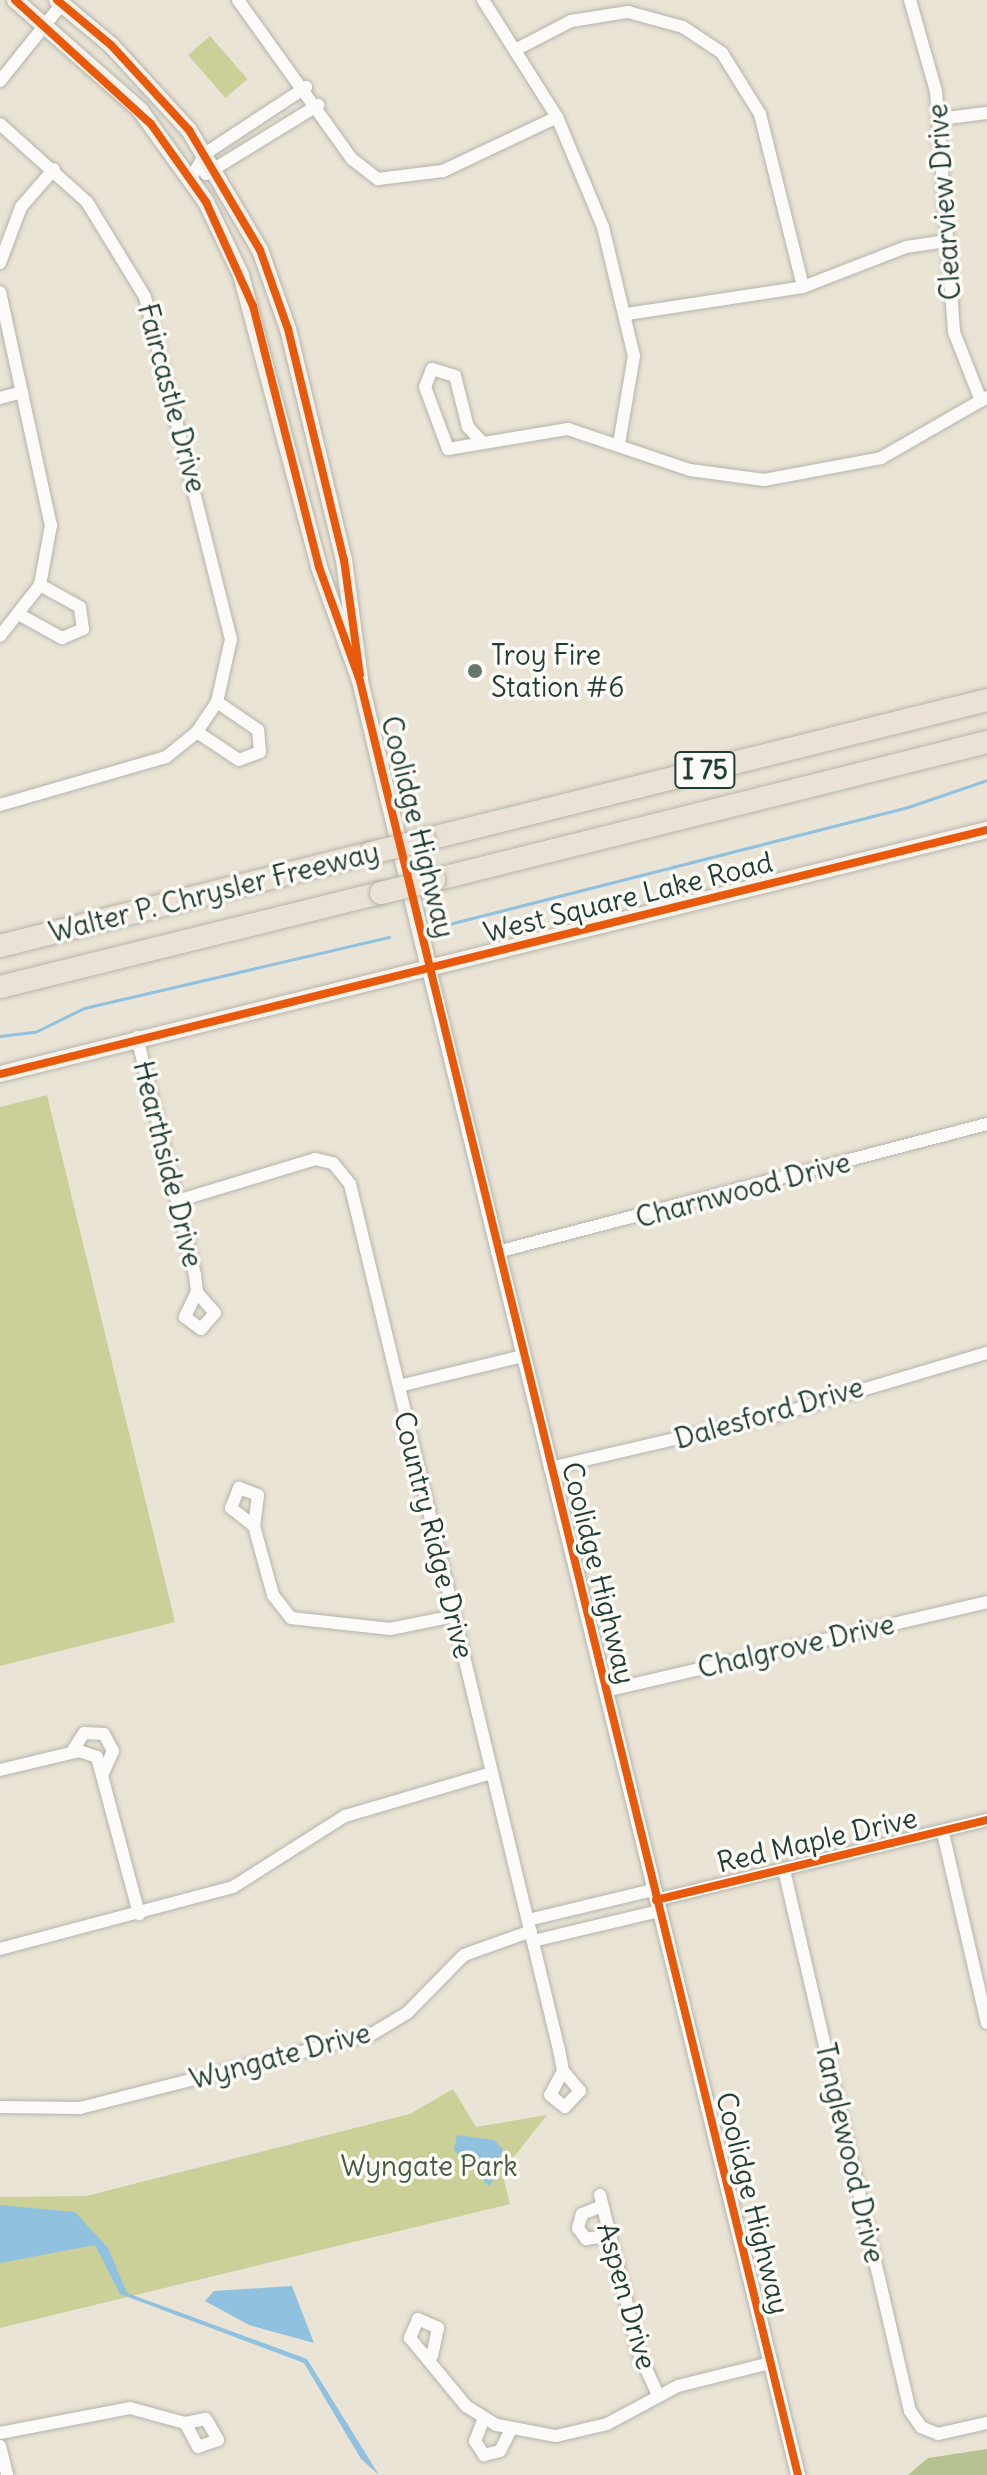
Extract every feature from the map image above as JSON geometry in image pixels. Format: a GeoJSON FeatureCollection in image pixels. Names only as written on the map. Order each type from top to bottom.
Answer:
{"type":"FeatureCollection","features":[{"type":"Feature","properties":{"kind":"highway","name":"Walter P. Chrysler Freeway"},"geometry":{"type":"LineString","coordinates":[[0,946],[987,700]]}},
{"type":"Feature","properties":{"kind":"highway","name":"Walter P. Chrysler Freeway"},"geometry":{"type":"LineString","coordinates":[[0,987],[987,742]]}},
{"type":"Feature","properties":{"kind":"main road","name":"Coolidge Highway"},"geometry":{"type":"LineString","coordinates":[[15,0],[140,110],[191,178],[253,306],[319,567],[360,681]]}},
{"type":"Feature","properties":{"kind":"main road","name":"Coolidge Highway"},"geometry":{"type":"LineString","coordinates":[[60,2],[142,76],[206,153],[260,250],[288,329],[344,560],[360,681],[429,969]]}},
{"type":"Feature","properties":{"kind":"main road","name":"West Square Lake Road"},"geometry":{"type":"LineString","coordinates":[[0,1074],[137,1037],[429,969],[987,830]]}},
{"type":"Feature","properties":{"kind":"street"},"geometry":{"type":"LineString","coordinates":[[238,0],[306,87],[359,168],[393,182],[455,166],[557,117]]}},
{"type":"Feature","properties":{"kind":"street"},"geometry":{"type":"LineString","coordinates":[[483,0],[517,49],[557,117],[603,227],[627,314],[635,375],[619,444]]}},
{"type":"Feature","properties":{"kind":"street","name":"Clearview Drive"},"geometry":{"type":"LineString","coordinates":[[910,0],[932,63],[939,119],[954,332],[984,399]]}},
{"type":"Feature","properties":{"kind":"street"},"geometry":{"type":"LineString","coordinates":[[0,81],[46,25],[60,2]]}},
{"type":"Feature","properties":{"kind":"street"},"geometry":{"type":"LineString","coordinates":[[517,49],[571,21],[619,12],[661,18],[715,48],[757,104],[803,287]]}},
{"type":"Feature","properties":{"kind":"street"},"geometry":{"type":"LineString","coordinates":[[191,178],[206,153],[306,87]]}},
{"type":"Feature","properties":{"kind":"street"},"geometry":{"type":"LineString","coordinates":[[191,178],[217,171],[318,105]]}},
{"type":"Feature","properties":{"kind":"street"},"geometry":{"type":"LineString","coordinates":[[939,119],[987,113]]}},
{"type":"Feature","properties":{"kind":"street","name":"Faircastle Drive"},"geometry":{"type":"LineString","coordinates":[[0,124],[54,169],[117,242],[156,328],[230,627],[217,702],[197,732]]}},
{"type":"Feature","properties":{"kind":"street"},"geometry":{"type":"LineString","coordinates":[[0,263],[21,207],[54,169]]}},
{"type":"Feature","properties":{"kind":"street"},"geometry":{"type":"LineString","coordinates":[[627,314],[803,287],[906,247],[946,241]]}},
{"type":"Feature","properties":{"kind":"street"},"geometry":{"type":"LineString","coordinates":[[0,292],[51,525],[40,585],[22,616],[0,636]]}},
{"type":"Feature","properties":{"kind":"street"},"geometry":{"type":"LineString","coordinates":[[482,442],[468,427],[455,376],[432,369],[425,387],[441,444],[482,442],[550,429],[619,444],[709,474],[806,477],[881,458],[984,399]]}},
{"type":"Feature","properties":{"kind":"street"},"geometry":{"type":"LineString","coordinates":[[0,398],[22,392]]}},
{"type":"Feature","properties":{"kind":"street"},"geometry":{"type":"LineString","coordinates":[[22,616],[62,638],[83,629],[80,607],[40,585]]}},
{"type":"Feature","properties":{"kind":"street"},"geometry":{"type":"LineString","coordinates":[[0,805],[140,769],[197,732],[239,760],[260,752],[254,726],[217,702]]}},
{"type":"Feature","properties":{"kind":"street","name":"Coolidge Highway"},"geometry":{"type":"LineString","coordinates":[[429,969],[798,2475]]}},
{"type":"Feature","properties":{"kind":"street","name":"Hearthside Drive"},"geometry":{"type":"LineString","coordinates":[[137,1037],[197,1292]]}},
{"type":"Feature","properties":{"kind":"street","name":"Charnwood Drive"},"geometry":{"type":"LineString","coordinates":[[497,1252],[987,1124]]}},
{"type":"Feature","properties":{"kind":"street","name":"Country Ridge Drive"},"geometry":{"type":"LineString","coordinates":[[177,1201],[306,1160],[339,1168],[399,1386],[563,2071]]}},
{"type":"Feature","properties":{"kind":"street","name":"Dalesford Drive"},"geometry":{"type":"LineString","coordinates":[[550,1468],[774,1416],[987,1353]]}},
{"type":"Feature","properties":{"kind":"street"},"geometry":{"type":"LineString","coordinates":[[399,1386],[523,1356]]}},
{"type":"Feature","properties":{"kind":"street"},"geometry":{"type":"LineString","coordinates":[[254,1526],[273,1595],[291,1618],[390,1629],[454,1616]]}},
{"type":"Feature","properties":{"kind":"street","name":"Chalgrove Drive"},"geometry":{"type":"LineString","coordinates":[[605,1691],[987,1602]]}},
{"type":"Feature","properties":{"kind":"street"},"geometry":{"type":"LineString","coordinates":[[72,1752],[84,1733],[104,1734],[113,1751],[103,1773]]}},
{"type":"Feature","properties":{"kind":"street"},"geometry":{"type":"LineString","coordinates":[[0,1770],[72,1752],[94,1754],[103,1773],[139,1914]]}},
{"type":"Feature","properties":{"kind":"street"},"geometry":{"type":"LineString","coordinates":[[0,1949],[233,1887],[318,1830],[379,1801],[491,1773]]}},
{"type":"Feature","properties":{"kind":"street","name":"Red Maple Drive"},"geometry":{"type":"LineString","coordinates":[[656,1901],[987,1820]]}},
{"type":"Feature","properties":{"kind":"street"},"geometry":{"type":"LineString","coordinates":[[943,1833],[987,2023]]}},
{"type":"Feature","properties":{"kind":"street","name":"Tanglewood Drive"},"geometry":{"type":"LineString","coordinates":[[784,1870],[910,2411],[926,2431],[987,2423]]}},
{"type":"Feature","properties":{"kind":"street","name":"Wyngate Drive"},"geometry":{"type":"LineString","coordinates":[[531,1931],[656,1901]]}},
{"type":"Feature","properties":{"kind":"street","name":"Wyngate Drive"},"geometry":{"type":"LineString","coordinates":[[0,2107],[71,2110],[372,2034],[407,2013],[464,1955],[531,1931],[656,1901]]}},
{"type":"Feature","properties":{"kind":"street","name":"Aspen Drive"},"geometry":{"type":"LineString","coordinates":[[610,2235],[586,2239],[578,2228],[582,2214],[601,2201],[610,2235],[639,2353],[658,2395]]}},
{"type":"Feature","properties":{"kind":"street"},"geometry":{"type":"LineString","coordinates":[[432,2356],[454,2394],[484,2418],[511,2429],[584,2432],[658,2395],[770,2363]]}},
{"type":"Feature","properties":{"kind":"street"},"geometry":{"type":"LineString","coordinates":[[0,2433],[119,2408],[185,2423]]}},
{"type":"Feature","properties":{"kind":"street"},"geometry":{"type":"LineString","coordinates":[[484,2418],[475,2441],[484,2455],[500,2451],[511,2429]]}},
{"type":"Feature","properties":{"kind":"street"},"geometry":{"type":"LineString","coordinates":[[0,2446],[7,2475]]}},
{"type":"Feature","properties":{"kind":"green space"},"geometry":{"type":"Polygon","coordinates":[[[210,36],[247,79],[226,98],[188,55],[210,36]]]}},
{"type":"Feature","properties":{"kind":"green space"},"geometry":{"type":"Polygon","coordinates":[[[47,1095],[175,1622],[0,1666],[0,1107],[47,1095]]]}},
{"type":"Feature","properties":{"kind":"green space","name":"Wyngate Park"},"geometry":{"type":"Polygon","coordinates":[[[453,2089],[476,2127],[547,2115],[502,2172],[510,2204],[0,2328],[0,2197],[86,2196],[410,2114],[453,2089]]]}},
{"type":"Feature","properties":{"kind":"green space"},"geometry":{"type":"Polygon","coordinates":[[[987,2449],[987,2475],[908,2475],[928,2458],[987,2449]]]}},
{"type":"Feature","properties":{"kind":"water"},"geometry":{"type":"Polygon","coordinates":[[[457,2135],[494,2140],[503,2149],[490,2187],[454,2150],[457,2135]]]}},
{"type":"Feature","properties":{"kind":"water"},"geometry":{"type":"Polygon","coordinates":[[[0,2205],[75,2212],[108,2248],[127,2293],[307,2359],[379,2475],[361,2459],[304,2363],[120,2294],[95,2245],[0,2263],[0,2205]]]}},
{"type":"Feature","properties":{"kind":"water"},"geometry":{"type":"Polygon","coordinates":[[[292,2286],[314,2343],[249,2325],[205,2301],[214,2291],[292,2286]]]}},
{"type":"Feature","properties":{"kind":"waterway"},"geometry":{"type":"LineString","coordinates":[[449,924],[908,807],[987,780]]}},
{"type":"Feature","properties":{"kind":"waterway"},"geometry":{"type":"LineString","coordinates":[[0,1036],[35,1032],[84,1008],[389,937]]}},
{"type":"Feature","properties":{"kind":"cycle path"},"geometry":{"type":"LineString","coordinates":[[15,0],[151,124],[206,202],[253,306],[319,567],[360,681],[798,2475]]}},
{"type":"Feature","properties":{"kind":"cycle path"},"geometry":{"type":"LineString","coordinates":[[57,0],[111,45],[189,130],[260,250],[288,329],[344,560],[360,675]]}},
{"type":"Feature","properties":{"kind":"cycle path"},"geometry":{"type":"LineString","coordinates":[[0,1074],[987,830]]}},
{"type":"Feature","properties":{"kind":"cycle path"},"geometry":{"type":"LineString","coordinates":[[656,1900],[987,1820]]}},
{"type":"Feature","properties":{"kind":"place","name":"Troy Fire Station #6"},"geometry":{"type":"Point","coordinates":[475,671]}}]}
